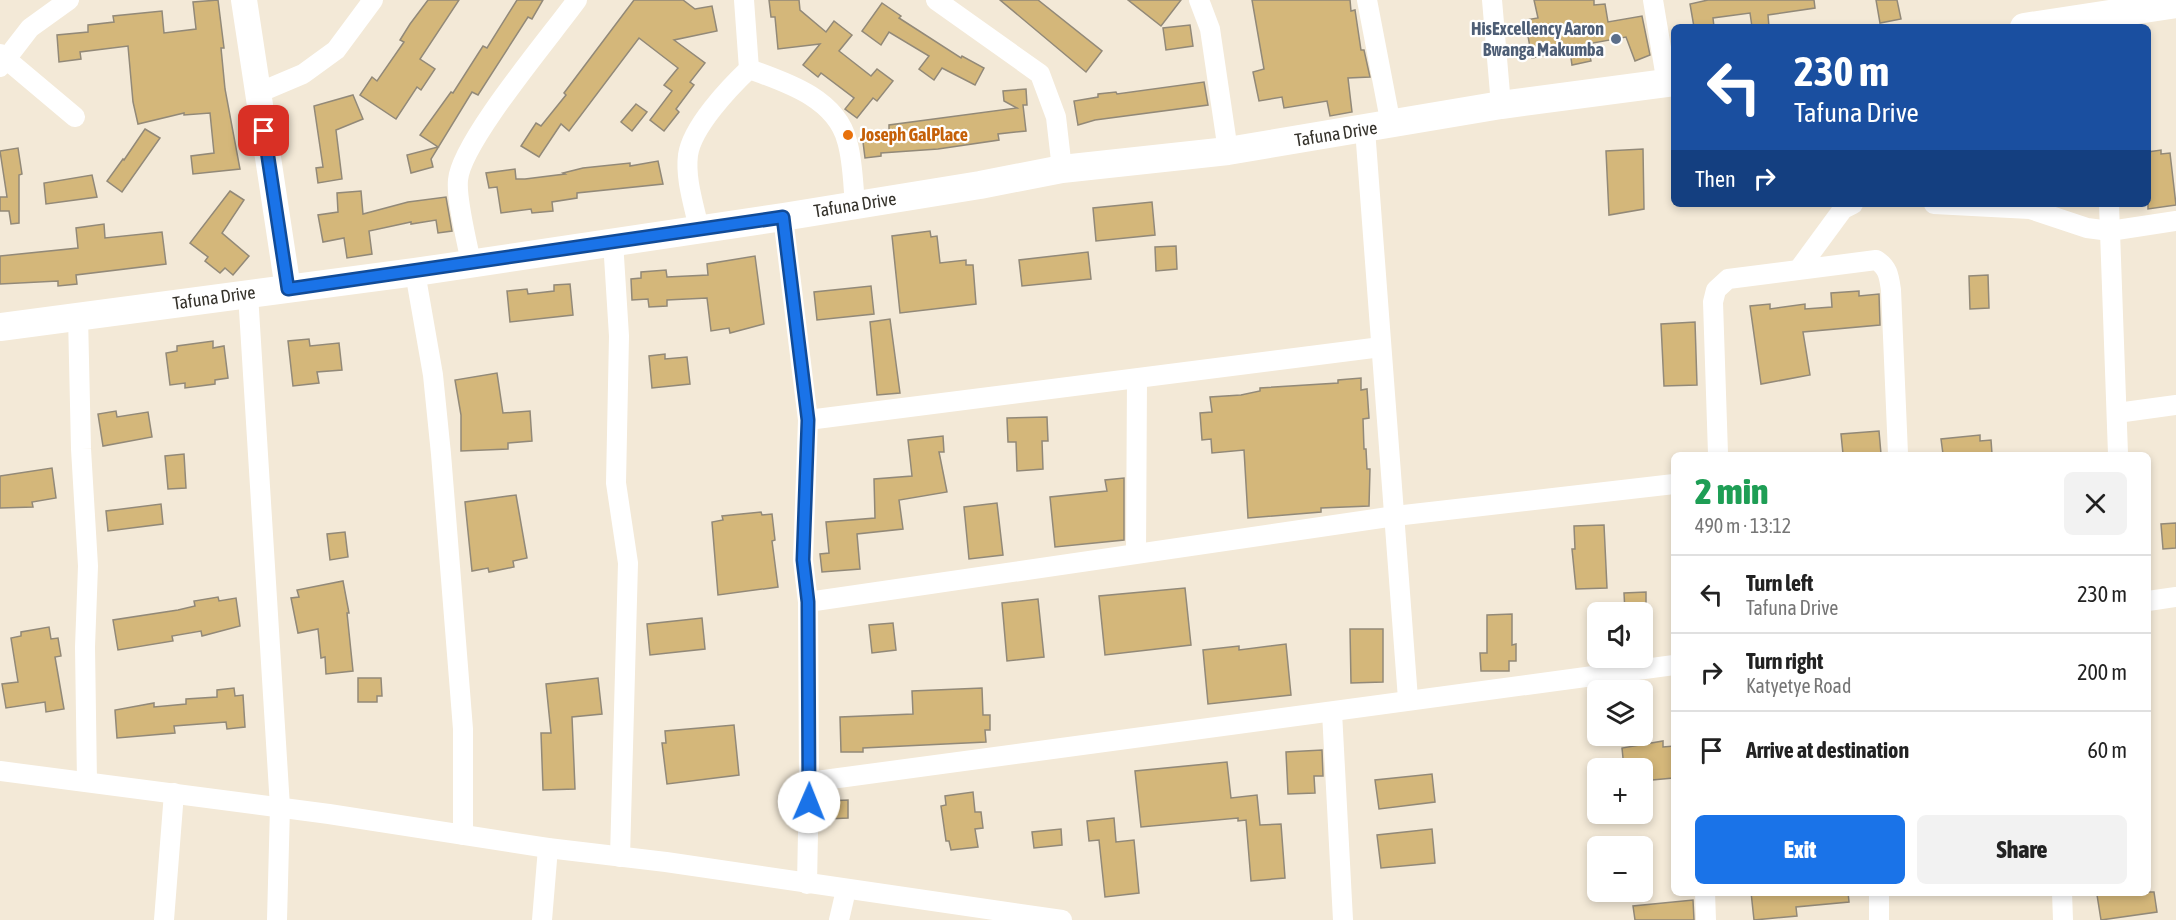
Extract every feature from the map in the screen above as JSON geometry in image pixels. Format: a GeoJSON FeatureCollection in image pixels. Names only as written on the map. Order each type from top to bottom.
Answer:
{"type":"FeatureCollection","features":[{"type":"Feature","properties":{"kind":"main road"},"geometry":{"type":"LineString","coordinates":[[2063,24],[2102,21],[2176,4]]}},
{"type":"Feature","properties":{"kind":"main road","name":"Tafuna Drive"},"geometry":{"type":"LineString","coordinates":[[0,327],[415,272],[783,217],[1062,169],[1228,151],[1501,105],[1670,83]]}},
{"type":"Feature","properties":{"kind":"street"},"geometry":{"type":"LineString","coordinates":[[69,0],[30,28],[2,60],[75,117]]}},
{"type":"Feature","properties":{"kind":"street"},"geometry":{"type":"LineString","coordinates":[[244,0],[288,289]]}},
{"type":"Feature","properties":{"kind":"street"},"geometry":{"type":"LineString","coordinates":[[258,93],[303,74],[336,50],[373,0]]}},
{"type":"Feature","properties":{"kind":"street"},"geometry":{"type":"LineString","coordinates":[[471,263],[458,181],[463,162],[479,133],[577,0]]}},
{"type":"Feature","properties":{"kind":"street"},"geometry":{"type":"LineString","coordinates":[[699,229],[689,184],[688,155],[694,136],[701,126],[749,69],[744,0]]}},
{"type":"Feature","properties":{"kind":"street"},"geometry":{"type":"LineString","coordinates":[[936,0],[1040,74],[1056,117],[1062,169]]}},
{"type":"Feature","properties":{"kind":"street"},"geometry":{"type":"LineString","coordinates":[[1199,0],[1210,29],[1228,151]]}},
{"type":"Feature","properties":{"kind":"street"},"geometry":{"type":"LineString","coordinates":[[1367,0],[1378,127],[1382,347],[1408,699]]}},
{"type":"Feature","properties":{"kind":"street"},"geometry":{"type":"LineString","coordinates":[[1492,0],[1501,105]]}},
{"type":"Feature","properties":{"kind":"street"},"geometry":{"type":"LineString","coordinates":[[1653,0],[1670,83]]}},
{"type":"Feature","properties":{"kind":"street"},"geometry":{"type":"LineString","coordinates":[[749,69],[794,86],[821,104],[838,123],[847,139],[855,205]]}},
{"type":"Feature","properties":{"kind":"street"},"geometry":{"type":"LineString","coordinates":[[1799,269],[1847,207]]}},
{"type":"Feature","properties":{"kind":"street"},"geometry":{"type":"LineString","coordinates":[[1982,207],[2030,210],[2087,228],[2110,231],[2176,221]]}},
{"type":"Feature","properties":{"kind":"street"},"geometry":{"type":"LineString","coordinates":[[2109,207],[2118,452]]}},
{"type":"Feature","properties":{"kind":"street"},"geometry":{"type":"LineString","coordinates":[[783,217],[808,420],[803,560],[808,602],[807,884]]}},
{"type":"Feature","properties":{"kind":"street"},"geometry":{"type":"LineString","coordinates":[[613,241],[618,336],[616,483],[628,563],[620,856]]}},
{"type":"Feature","properties":{"kind":"street"},"geometry":{"type":"LineString","coordinates":[[1718,452],[1713,302],[1716,290],[1728,279],[1876,260],[1884,264],[1889,274],[1898,452]]}},
{"type":"Feature","properties":{"kind":"street"},"geometry":{"type":"LineString","coordinates":[[415,272],[433,375],[441,454],[463,729],[463,835]]}},
{"type":"Feature","properties":{"kind":"street"},"geometry":{"type":"LineString","coordinates":[[248,294],[279,807],[277,920]]}},
{"type":"Feature","properties":{"kind":"street"},"geometry":{"type":"LineString","coordinates":[[78,316],[81,449],[88,566],[85,647],[87,782]]}},
{"type":"Feature","properties":{"kind":"street"},"geometry":{"type":"LineString","coordinates":[[808,420],[1382,347]]}},
{"type":"Feature","properties":{"kind":"street"},"geometry":{"type":"LineString","coordinates":[[1136,553],[1137,379]]}},
{"type":"Feature","properties":{"kind":"street"},"geometry":{"type":"LineString","coordinates":[[2117,413],[2176,405]]}},
{"type":"Feature","properties":{"kind":"street"},"geometry":{"type":"LineString","coordinates":[[808,602],[1395,516],[1671,484]]}},
{"type":"Feature","properties":{"kind":"street"},"geometry":{"type":"LineString","coordinates":[[2151,601],[2176,597]]}},
{"type":"Feature","properties":{"kind":"street"},"geometry":{"type":"LineString","coordinates":[[809,782],[1332,712],[1408,699],[1671,665]]}},
{"type":"Feature","properties":{"kind":"street"},"geometry":{"type":"LineString","coordinates":[[1332,712],[1343,920]]}},
{"type":"Feature","properties":{"kind":"street"},"geometry":{"type":"LineString","coordinates":[[0,771],[279,807],[548,848],[620,856],[1062,920]]}},
{"type":"Feature","properties":{"kind":"street"},"geometry":{"type":"LineString","coordinates":[[164,920],[174,793]]}},
{"type":"Feature","properties":{"kind":"street"},"geometry":{"type":"LineString","coordinates":[[542,920],[548,848]]}},
{"type":"Feature","properties":{"kind":"street"},"geometry":{"type":"LineString","coordinates":[[839,920],[846,890]]}},
{"type":"Feature","properties":{"kind":"street"},"geometry":{"type":"LineString","coordinates":[[1705,896],[1706,920]]}},
{"type":"Feature","properties":{"kind":"street"},"geometry":{"type":"LineString","coordinates":[[1879,896],[1879,920]]}},
{"type":"Feature","properties":{"kind":"street"},"geometry":{"type":"LineString","coordinates":[[2062,896],[2063,920]]}},
{"type":"Feature","properties":{"kind":"building"},"geometry":{"type":"Polygon","coordinates":[[[218,0],[224,48],[221,48],[225,89],[240,169],[193,174],[191,156],[214,153],[210,113],[184,115],[184,113],[138,124],[133,102],[128,46],[80,52],[81,59],[59,62],[57,35],[88,32],[88,25],[114,22],[113,16],[162,11],[164,33],[196,29],[193,2],[218,0]]]}},
{"type":"Feature","properties":{"kind":"building"},"geometry":{"type":"Polygon","coordinates":[[[428,0],[459,0],[420,59],[435,69],[421,90],[417,87],[396,119],[360,95],[372,77],[377,81],[404,42],[400,40],[410,24],[428,0]]]}},
{"type":"Feature","properties":{"kind":"building"},"geometry":{"type":"Polygon","coordinates":[[[517,0],[543,0],[532,19],[528,17],[478,95],[472,92],[431,159],[433,167],[411,173],[407,155],[438,147],[420,135],[451,92],[453,93],[483,46],[487,48],[517,0]]]}},
{"type":"Feature","properties":{"kind":"building"},"geometry":{"type":"Polygon","coordinates":[[[634,0],[683,0],[695,9],[712,6],[717,31],[674,40],[705,63],[690,82],[694,85],[676,109],[679,112],[664,131],[650,120],[672,91],[664,85],[678,68],[639,38],[569,131],[561,124],[539,157],[521,146],[536,123],[541,126],[566,95],[564,93],[634,0]]]}},
{"type":"Feature","properties":{"kind":"building"},"geometry":{"type":"Polygon","coordinates":[[[769,0],[799,0],[800,10],[826,32],[834,21],[852,35],[839,51],[871,76],[877,69],[893,81],[877,101],[873,98],[857,118],[845,109],[854,98],[821,73],[818,77],[803,65],[820,44],[778,49],[775,17],[771,17],[769,0]]]}},
{"type":"Feature","properties":{"kind":"building"},"geometry":{"type":"Polygon","coordinates":[[[1000,0],[1038,0],[1102,51],[1086,72],[1000,0]]]}},
{"type":"Feature","properties":{"kind":"building"},"geometry":{"type":"Polygon","coordinates":[[[1128,0],[1181,0],[1161,26],[1128,0]]]}},
{"type":"Feature","properties":{"kind":"building"},"geometry":{"type":"Polygon","coordinates":[[[1252,0],[1350,0],[1351,11],[1355,10],[1361,50],[1364,50],[1370,77],[1348,78],[1352,112],[1330,116],[1327,101],[1284,108],[1282,97],[1259,101],[1253,72],[1264,69],[1252,0]]]}},
{"type":"Feature","properties":{"kind":"building"},"geometry":{"type":"Polygon","coordinates":[[[1534,0],[1594,0],[1594,5],[1605,4],[1608,22],[1642,16],[1650,55],[1635,61],[1626,37],[1587,44],[1591,61],[1572,65],[1570,51],[1532,58],[1525,20],[1538,18],[1534,0]]]}},
{"type":"Feature","properties":{"kind":"building"},"geometry":{"type":"Polygon","coordinates":[[[1708,0],[1814,0],[1815,8],[1768,15],[1769,24],[1752,24],[1750,13],[1713,18],[1714,24],[1693,24],[1690,4],[1708,0]]]}},
{"type":"Feature","properties":{"kind":"building"},"geometry":{"type":"Polygon","coordinates":[[[1876,0],[1897,0],[1901,19],[1880,23],[1876,0]]]}},
{"type":"Feature","properties":{"kind":"building"},"geometry":{"type":"Polygon","coordinates":[[[882,3],[901,16],[899,18],[961,58],[962,56],[984,68],[975,85],[942,68],[934,80],[919,69],[929,56],[889,32],[881,45],[862,31],[882,3]]]}},
{"type":"Feature","properties":{"kind":"building"},"geometry":{"type":"Polygon","coordinates":[[[1190,25],[1193,46],[1166,50],[1163,28],[1190,25]]]}},
{"type":"Feature","properties":{"kind":"building"},"geometry":{"type":"Polygon","coordinates":[[[1204,82],[1208,105],[1095,120],[1078,125],[1074,101],[1098,97],[1098,94],[1116,92],[1117,94],[1204,82]]]}},
{"type":"Feature","properties":{"kind":"building"},"geometry":{"type":"Polygon","coordinates":[[[1026,89],[1027,105],[1023,105],[1026,131],[998,134],[999,140],[938,149],[881,153],[881,156],[865,158],[862,134],[889,131],[889,125],[1017,108],[1004,101],[1003,91],[1026,89]]]}},
{"type":"Feature","properties":{"kind":"building"},"geometry":{"type":"Polygon","coordinates":[[[353,95],[363,119],[336,130],[342,179],[318,183],[316,168],[323,167],[314,106],[353,95]]]}},
{"type":"Feature","properties":{"kind":"building"},"geometry":{"type":"Polygon","coordinates":[[[636,104],[647,112],[632,131],[621,122],[636,104]]]}},
{"type":"Feature","properties":{"kind":"building"},"geometry":{"type":"Polygon","coordinates":[[[145,129],[160,138],[122,192],[107,181],[145,129]]]}},
{"type":"Feature","properties":{"kind":"building"},"geometry":{"type":"Polygon","coordinates":[[[18,148],[22,174],[19,175],[19,223],[11,224],[9,211],[0,211],[0,197],[7,197],[0,151],[18,148]]]}},
{"type":"Feature","properties":{"kind":"building"},"geometry":{"type":"Polygon","coordinates":[[[1643,149],[1644,209],[1609,215],[1606,151],[1643,149]]]}},
{"type":"Feature","properties":{"kind":"building"},"geometry":{"type":"Polygon","coordinates":[[[2161,150],[2161,154],[2170,153],[2176,205],[2148,209],[2151,207],[2151,152],[2161,150]]]}},
{"type":"Feature","properties":{"kind":"building"},"geometry":{"type":"Polygon","coordinates":[[[658,161],[663,184],[577,193],[577,198],[552,202],[553,211],[532,213],[531,209],[501,213],[497,187],[489,188],[486,173],[515,169],[516,179],[525,179],[565,174],[563,173],[583,168],[630,163],[630,166],[658,161]]]}},
{"type":"Feature","properties":{"kind":"building"},"geometry":{"type":"Polygon","coordinates":[[[92,175],[97,197],[46,204],[44,183],[92,175]]]}},
{"type":"Feature","properties":{"kind":"building"},"geometry":{"type":"Polygon","coordinates":[[[230,191],[244,200],[222,233],[249,256],[233,275],[225,268],[220,273],[205,261],[208,257],[190,243],[230,191]]]}},
{"type":"Feature","properties":{"kind":"building"},"geometry":{"type":"Polygon","coordinates":[[[361,191],[363,214],[408,202],[446,197],[452,231],[438,233],[436,220],[411,224],[411,222],[369,231],[372,254],[347,258],[344,238],[323,242],[318,215],[338,212],[337,193],[361,191]]]}},
{"type":"Feature","properties":{"kind":"building"},"geometry":{"type":"Polygon","coordinates":[[[1152,202],[1155,235],[1096,241],[1093,208],[1152,202]]]}},
{"type":"Feature","properties":{"kind":"building"},"geometry":{"type":"Polygon","coordinates":[[[104,224],[105,238],[162,232],[166,264],[76,275],[77,284],[58,286],[58,281],[0,284],[0,256],[78,248],[76,228],[104,224]]]}},
{"type":"Feature","properties":{"kind":"building"},"geometry":{"type":"Polygon","coordinates":[[[930,231],[931,237],[937,236],[940,263],[966,260],[966,265],[973,265],[976,304],[900,313],[892,236],[930,231]]]}},
{"type":"Feature","properties":{"kind":"building"},"geometry":{"type":"Polygon","coordinates":[[[1176,246],[1177,269],[1156,271],[1155,247],[1176,246]]]}},
{"type":"Feature","properties":{"kind":"building"},"geometry":{"type":"Polygon","coordinates":[[[1088,252],[1091,279],[1022,286],[1019,260],[1088,252]]]}},
{"type":"Feature","properties":{"kind":"building"},"geometry":{"type":"Polygon","coordinates":[[[755,256],[764,324],[730,333],[729,328],[711,331],[707,298],[667,300],[667,306],[649,307],[648,299],[632,300],[631,279],[641,278],[641,272],[666,270],[667,277],[708,275],[707,264],[755,256]]]}},
{"type":"Feature","properties":{"kind":"building"},"geometry":{"type":"Polygon","coordinates":[[[1988,275],[1989,308],[1970,309],[1969,276],[1988,275]]]}},
{"type":"Feature","properties":{"kind":"building"},"geometry":{"type":"Polygon","coordinates":[[[570,284],[573,315],[510,322],[507,291],[527,289],[528,294],[554,291],[554,285],[570,284]]]}},
{"type":"Feature","properties":{"kind":"building"},"geometry":{"type":"Polygon","coordinates":[[[871,286],[874,314],[817,320],[814,292],[871,286]]]}},
{"type":"Feature","properties":{"kind":"building"},"geometry":{"type":"Polygon","coordinates":[[[1859,291],[1859,296],[1879,294],[1880,325],[1803,332],[1810,375],[1761,384],[1750,306],[1770,304],[1770,309],[1805,304],[1805,309],[1832,307],[1831,293],[1859,291]]]}},
{"type":"Feature","properties":{"kind":"building"},"geometry":{"type":"Polygon","coordinates":[[[890,319],[900,393],[877,395],[870,322],[890,319]]]}},
{"type":"Feature","properties":{"kind":"building"},"geometry":{"type":"Polygon","coordinates":[[[1695,322],[1697,385],[1664,386],[1661,324],[1695,322]]]}},
{"type":"Feature","properties":{"kind":"building"},"geometry":{"type":"Polygon","coordinates":[[[309,339],[310,346],[339,343],[342,370],[317,372],[319,383],[293,386],[288,341],[309,339]]]}},
{"type":"Feature","properties":{"kind":"building"},"geometry":{"type":"Polygon","coordinates":[[[213,341],[213,348],[224,346],[228,378],[215,380],[215,384],[185,388],[185,383],[170,385],[166,353],[177,351],[177,346],[213,341]]]}},
{"type":"Feature","properties":{"kind":"building"},"geometry":{"type":"Polygon","coordinates":[[[665,354],[665,359],[687,357],[690,384],[652,388],[649,356],[665,354]]]}},
{"type":"Feature","properties":{"kind":"building"},"geometry":{"type":"Polygon","coordinates":[[[497,373],[503,413],[530,411],[532,441],[508,443],[508,449],[461,451],[461,415],[455,380],[497,373]]]}},
{"type":"Feature","properties":{"kind":"building"},"geometry":{"type":"Polygon","coordinates":[[[1361,378],[1361,390],[1367,389],[1369,418],[1363,419],[1364,449],[1366,449],[1367,469],[1370,469],[1369,506],[1321,508],[1321,512],[1248,518],[1244,450],[1212,453],[1211,439],[1202,440],[1200,413],[1212,412],[1210,397],[1241,395],[1260,391],[1260,388],[1338,383],[1338,380],[1361,378]]]}},
{"type":"Feature","properties":{"kind":"building"},"geometry":{"type":"Polygon","coordinates":[[[116,411],[117,417],[148,412],[152,437],[103,446],[98,414],[116,411]]]}},
{"type":"Feature","properties":{"kind":"building"},"geometry":{"type":"Polygon","coordinates":[[[1047,417],[1048,441],[1042,441],[1043,469],[1017,471],[1016,442],[1008,442],[1007,418],[1047,417]]]}},
{"type":"Feature","properties":{"kind":"building"},"geometry":{"type":"Polygon","coordinates":[[[1879,431],[1881,452],[1843,452],[1841,434],[1879,431]]]}},
{"type":"Feature","properties":{"kind":"building"},"geometry":{"type":"Polygon","coordinates":[[[1980,435],[1980,441],[1991,440],[1992,452],[1943,452],[1941,439],[1980,435]]]}},
{"type":"Feature","properties":{"kind":"building"},"geometry":{"type":"Polygon","coordinates":[[[943,436],[944,452],[939,452],[947,492],[899,500],[903,529],[857,534],[860,569],[822,572],[820,554],[829,553],[826,522],[875,518],[874,479],[912,476],[908,440],[943,436]]]}},
{"type":"Feature","properties":{"kind":"building"},"geometry":{"type":"Polygon","coordinates":[[[184,454],[186,488],[168,489],[165,456],[184,454]]]}},
{"type":"Feature","properties":{"kind":"building"},"geometry":{"type":"Polygon","coordinates":[[[52,468],[56,498],[32,502],[33,507],[0,508],[0,476],[52,468]]]}},
{"type":"Feature","properties":{"kind":"building"},"geometry":{"type":"Polygon","coordinates":[[[1124,478],[1124,540],[1055,547],[1050,497],[1107,491],[1105,480],[1124,478]]]}},
{"type":"Feature","properties":{"kind":"building"},"geometry":{"type":"Polygon","coordinates":[[[516,495],[527,558],[513,561],[514,567],[489,572],[488,568],[472,571],[465,502],[516,495]]]}},
{"type":"Feature","properties":{"kind":"building"},"geometry":{"type":"Polygon","coordinates":[[[997,503],[1003,555],[969,559],[964,507],[997,503]]]}},
{"type":"Feature","properties":{"kind":"building"},"geometry":{"type":"Polygon","coordinates":[[[161,504],[163,524],[108,531],[106,511],[161,504]]]}},
{"type":"Feature","properties":{"kind":"building"},"geometry":{"type":"Polygon","coordinates":[[[761,512],[762,515],[772,514],[775,540],[772,541],[778,587],[718,595],[712,522],[723,520],[722,516],[761,512]]]}},
{"type":"Feature","properties":{"kind":"building"},"geometry":{"type":"Polygon","coordinates":[[[2176,523],[2176,548],[2163,549],[2161,524],[2176,523]]]}},
{"type":"Feature","properties":{"kind":"building"},"geometry":{"type":"Polygon","coordinates":[[[1604,525],[1607,588],[1576,589],[1572,549],[1575,549],[1574,526],[1604,525]]]}},
{"type":"Feature","properties":{"kind":"building"},"geometry":{"type":"Polygon","coordinates":[[[345,532],[348,557],[330,560],[327,534],[345,532]]]}},
{"type":"Feature","properties":{"kind":"building"},"geometry":{"type":"Polygon","coordinates":[[[343,581],[349,613],[347,613],[353,671],[326,674],[325,657],[321,658],[318,629],[298,633],[291,598],[299,597],[297,590],[343,581]]]}},
{"type":"Feature","properties":{"kind":"building"},"geometry":{"type":"Polygon","coordinates":[[[1185,588],[1191,645],[1105,655],[1099,596],[1185,588]]]}},
{"type":"Feature","properties":{"kind":"building"},"geometry":{"type":"Polygon","coordinates":[[[1646,592],[1646,602],[1624,602],[1624,593],[1646,592]]]}},
{"type":"Feature","properties":{"kind":"building"},"geometry":{"type":"Polygon","coordinates":[[[218,597],[219,601],[236,598],[240,626],[202,636],[201,631],[172,636],[173,641],[118,650],[113,620],[178,610],[195,606],[194,601],[218,597]]]}},
{"type":"Feature","properties":{"kind":"building"},"geometry":{"type":"Polygon","coordinates":[[[1038,599],[1044,657],[1007,661],[1002,603],[1038,599]]]}},
{"type":"Feature","properties":{"kind":"building"},"geometry":{"type":"Polygon","coordinates":[[[1512,614],[1512,645],[1516,644],[1516,661],[1509,661],[1509,671],[1481,671],[1480,653],[1487,653],[1487,615],[1512,614]]]}},
{"type":"Feature","properties":{"kind":"building"},"geometry":{"type":"Polygon","coordinates":[[[702,618],[705,649],[650,655],[647,624],[702,618]]]}},
{"type":"Feature","properties":{"kind":"building"},"geometry":{"type":"Polygon","coordinates":[[[893,623],[896,650],[872,653],[869,625],[893,623]]]}},
{"type":"Feature","properties":{"kind":"building"},"geometry":{"type":"Polygon","coordinates":[[[49,627],[51,639],[58,638],[61,656],[55,657],[64,709],[46,712],[45,702],[6,708],[2,684],[18,682],[11,638],[21,636],[21,632],[49,627]]]}},
{"type":"Feature","properties":{"kind":"building"},"geometry":{"type":"Polygon","coordinates":[[[1350,629],[1383,629],[1383,682],[1351,683],[1350,629]]]}},
{"type":"Feature","properties":{"kind":"building"},"geometry":{"type":"Polygon","coordinates":[[[1286,644],[1291,695],[1208,704],[1203,650],[1239,646],[1239,650],[1286,644]]]}},
{"type":"Feature","properties":{"kind":"building"},"geometry":{"type":"Polygon","coordinates":[[[358,678],[381,678],[382,696],[377,696],[377,702],[358,702],[358,678]]]}},
{"type":"Feature","properties":{"kind":"building"},"geometry":{"type":"Polygon","coordinates":[[[598,678],[602,714],[572,717],[575,789],[543,790],[541,733],[551,733],[546,684],[598,678]]]}},
{"type":"Feature","properties":{"kind":"building"},"geometry":{"type":"Polygon","coordinates":[[[234,688],[235,696],[243,695],[245,727],[227,729],[226,722],[174,726],[175,733],[117,738],[115,710],[154,703],[154,707],[186,704],[186,699],[217,697],[217,690],[234,688]]]}},
{"type":"Feature","properties":{"kind":"building"},"geometry":{"type":"Polygon","coordinates":[[[982,688],[983,715],[990,715],[990,730],[985,730],[986,742],[863,748],[863,752],[841,752],[840,717],[913,714],[912,691],[982,688]]]}},
{"type":"Feature","properties":{"kind":"building"},"geometry":{"type":"Polygon","coordinates":[[[734,725],[739,775],[667,784],[662,743],[666,743],[665,731],[734,725]]]}},
{"type":"Feature","properties":{"kind":"building"},"geometry":{"type":"Polygon","coordinates":[[[1663,741],[1663,747],[1671,746],[1671,778],[1653,780],[1653,758],[1623,758],[1622,748],[1653,746],[1653,743],[1663,741]]]}},
{"type":"Feature","properties":{"kind":"building"},"geometry":{"type":"Polygon","coordinates":[[[1322,750],[1323,776],[1314,776],[1315,793],[1288,794],[1286,752],[1322,750]]]}},
{"type":"Feature","properties":{"kind":"building"},"geometry":{"type":"Polygon","coordinates":[[[1227,762],[1231,798],[1257,795],[1260,825],[1281,824],[1285,878],[1251,881],[1246,820],[1238,821],[1238,818],[1141,827],[1135,771],[1227,762]]]}},
{"type":"Feature","properties":{"kind":"building"},"geometry":{"type":"Polygon","coordinates":[[[1432,774],[1435,802],[1379,809],[1375,780],[1432,774]]]}},
{"type":"Feature","properties":{"kind":"building"},"geometry":{"type":"Polygon","coordinates":[[[973,792],[975,812],[981,812],[983,828],[975,829],[978,847],[951,850],[949,841],[946,841],[941,806],[946,805],[945,796],[973,792]]]}},
{"type":"Feature","properties":{"kind":"building"},"geometry":{"type":"Polygon","coordinates":[[[848,800],[848,818],[827,819],[826,801],[848,800]]]}},
{"type":"Feature","properties":{"kind":"building"},"geometry":{"type":"Polygon","coordinates":[[[1114,818],[1116,842],[1134,840],[1139,893],[1105,897],[1099,840],[1089,841],[1087,821],[1114,818]]]}},
{"type":"Feature","properties":{"kind":"building"},"geometry":{"type":"Polygon","coordinates":[[[1061,829],[1062,845],[1034,848],[1032,832],[1061,829]]]}},
{"type":"Feature","properties":{"kind":"building"},"geometry":{"type":"Polygon","coordinates":[[[1432,829],[1435,863],[1381,868],[1377,835],[1432,829]]]}},
{"type":"Feature","properties":{"kind":"building"},"geometry":{"type":"Polygon","coordinates":[[[2151,892],[2154,892],[2157,912],[2101,920],[2097,896],[2151,896],[2151,892]]]}},
{"type":"Feature","properties":{"kind":"building"},"geometry":{"type":"Polygon","coordinates":[[[1751,896],[1848,896],[1849,902],[1796,907],[1797,916],[1754,920],[1751,896]]]}},
{"type":"Feature","properties":{"kind":"building"},"geometry":{"type":"Polygon","coordinates":[[[1693,900],[1694,920],[1635,920],[1633,906],[1693,900]]]}},
{"type":"Feature","properties":{"kind":"place","name":"HisExcellency Aaron Bwanga Makumba"},"geometry":{"type":"Point","coordinates":[1616,39]}},
{"type":"Feature","properties":{"kind":"place","name":"Joseph GalPlace"},"geometry":{"type":"Point","coordinates":[848,135]}},
{"type":"Feature","properties":{"kind":"route"},"geometry":{"type":"LineString","coordinates":[[264,131],[288,289],[783,217],[808,420],[803,560],[808,602],[809,802]]}}]}
